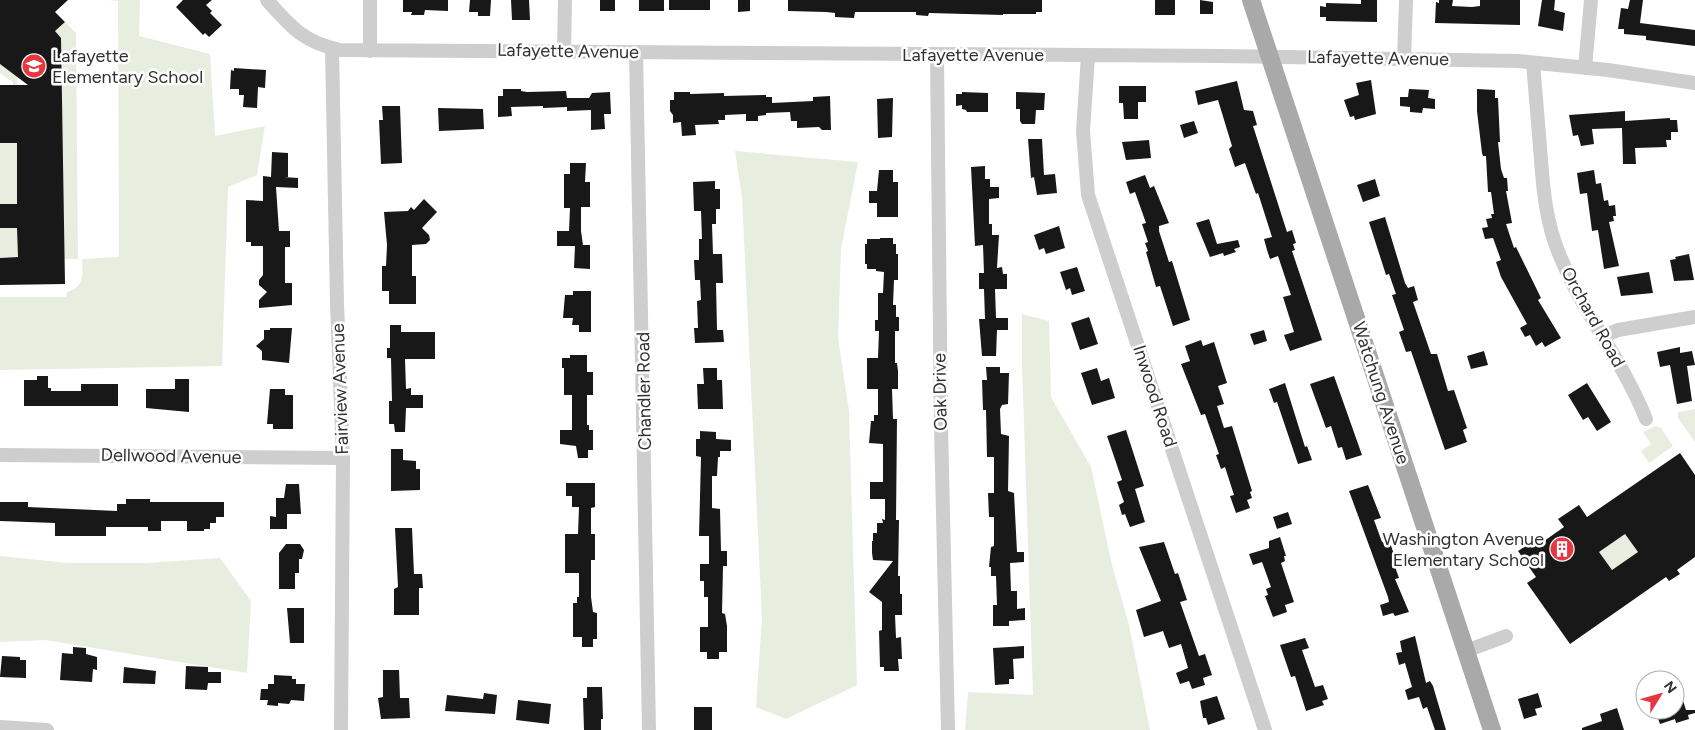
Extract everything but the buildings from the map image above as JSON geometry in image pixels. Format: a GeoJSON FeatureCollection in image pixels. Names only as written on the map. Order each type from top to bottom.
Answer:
{"type":"FeatureCollection","features":[{"type":"Feature","properties":{"kind":"main road","name":"Watchung Avenue"},"geometry":{"type":"LineString","coordinates":[[1251,0],[1492,730]]}},
{"type":"Feature","properties":{"kind":"street","name":"Lafayette Avenue"},"geometry":{"type":"LineString","coordinates":[[267,0],[299,34],[319,46],[370,51],[564,51],[1404,59],[1533,63],[1695,83]]}},
{"type":"Feature","properties":{"kind":"street"},"geometry":{"type":"LineString","coordinates":[[370,0],[370,51]]}},
{"type":"Feature","properties":{"kind":"street"},"geometry":{"type":"LineString","coordinates":[[564,51],[565,0]]}},
{"type":"Feature","properties":{"kind":"street"},"geometry":{"type":"LineString","coordinates":[[1404,59],[1406,0]]}},
{"type":"Feature","properties":{"kind":"street"},"geometry":{"type":"LineString","coordinates":[[1584,68],[1591,0]]}},
{"type":"Feature","properties":{"kind":"street","name":"Fairview Avenue"},"geometry":{"type":"LineString","coordinates":[[332,48],[336,303],[343,458],[341,730]]}},
{"type":"Feature","properties":{"kind":"street","name":"Chandler Road"},"geometry":{"type":"LineString","coordinates":[[636,52],[649,730]]}},
{"type":"Feature","properties":{"kind":"street","name":"Oak Drive"},"geometry":{"type":"LineString","coordinates":[[937,54],[941,427],[948,730]]}},
{"type":"Feature","properties":{"kind":"street","name":"Inwood Road"},"geometry":{"type":"LineString","coordinates":[[1088,56],[1083,131],[1088,195],[1265,730]]}},
{"type":"Feature","properties":{"kind":"street","name":"Orchard Road"},"geometry":{"type":"LineString","coordinates":[[1533,63],[1544,194],[1554,240],[1576,292],[1604,336],[1635,393],[1646,419]]}},
{"type":"Feature","properties":{"kind":"street"},"geometry":{"type":"LineString","coordinates":[[1604,336],[1618,330],[1695,317]]}},
{"type":"Feature","properties":{"kind":"street","name":"Dellwood Avenue"},"geometry":{"type":"LineString","coordinates":[[0,455],[343,458]]}},
{"type":"Feature","properties":{"kind":"street"},"geometry":{"type":"LineString","coordinates":[[1466,650],[1506,636]]}},
{"type":"Feature","properties":{"kind":"street"},"geometry":{"type":"LineString","coordinates":[[0,727],[47,730]]}},
{"type":"Feature","properties":{"kind":"shaded area"},"geometry":{"type":"Polygon","coordinates":[[[108,0],[140,0],[139,36],[210,54],[215,136],[265,126],[257,175],[228,187],[222,366],[0,370],[0,297],[66,297],[67,292],[77,287],[81,280],[82,259],[119,257],[118,1],[108,0]]]}},
{"type":"Feature","properties":{"kind":"shaded area"},"geometry":{"type":"Polygon","coordinates":[[[65,22],[76,33],[78,259],[64,259],[61,38],[55,31],[65,22]]]}},
{"type":"Feature","properties":{"kind":"shaded area"},"geometry":{"type":"Polygon","coordinates":[[[0,43],[17,48],[17,114],[13,114],[13,82],[0,73],[0,43]]]}},
{"type":"Feature","properties":{"kind":"shaded area"},"geometry":{"type":"Polygon","coordinates":[[[0,143],[17,143],[17,204],[0,204],[0,143]]]}},
{"type":"Feature","properties":{"kind":"shaded area"},"geometry":{"type":"Polygon","coordinates":[[[735,151],[858,162],[841,249],[838,338],[849,411],[857,685],[786,719],[756,707],[762,618],[742,197],[735,151]]]}},
{"type":"Feature","properties":{"kind":"shaded area"},"geometry":{"type":"Polygon","coordinates":[[[17,218],[18,257],[0,258],[0,228],[8,228],[17,218]]]}},
{"type":"Feature","properties":{"kind":"shaded area"},"geometry":{"type":"Polygon","coordinates":[[[1022,314],[1049,321],[1051,397],[1091,467],[1112,565],[1129,625],[1150,730],[965,730],[968,692],[1033,695],[1022,314]]]}},
{"type":"Feature","properties":{"kind":"shaded area"},"geometry":{"type":"Polygon","coordinates":[[[1695,409],[1695,442],[1678,418],[1678,412],[1695,409]]]}},
{"type":"Feature","properties":{"kind":"shaded area"},"geometry":{"type":"Polygon","coordinates":[[[1656,426],[1661,428],[1673,446],[1649,463],[1641,451],[1651,444],[1643,432],[1656,426]]]}},
{"type":"Feature","properties":{"kind":"shaded area"},"geometry":{"type":"Polygon","coordinates":[[[1625,534],[1638,552],[1570,598],[1599,552],[1625,534]]]}},
{"type":"Feature","properties":{"kind":"shaded area"},"geometry":{"type":"Polygon","coordinates":[[[0,556],[68,563],[145,563],[220,558],[251,601],[247,673],[45,640],[0,642],[0,556]]]}},
{"type":"Feature","properties":{"kind":"place","name":"Lafayette Elementary School"},"geometry":{"type":"Point","coordinates":[34,66]}},
{"type":"Feature","properties":{"kind":"place","name":"Washington Avenue Elementary School"},"geometry":{"type":"Point","coordinates":[1562,549]}}]}
